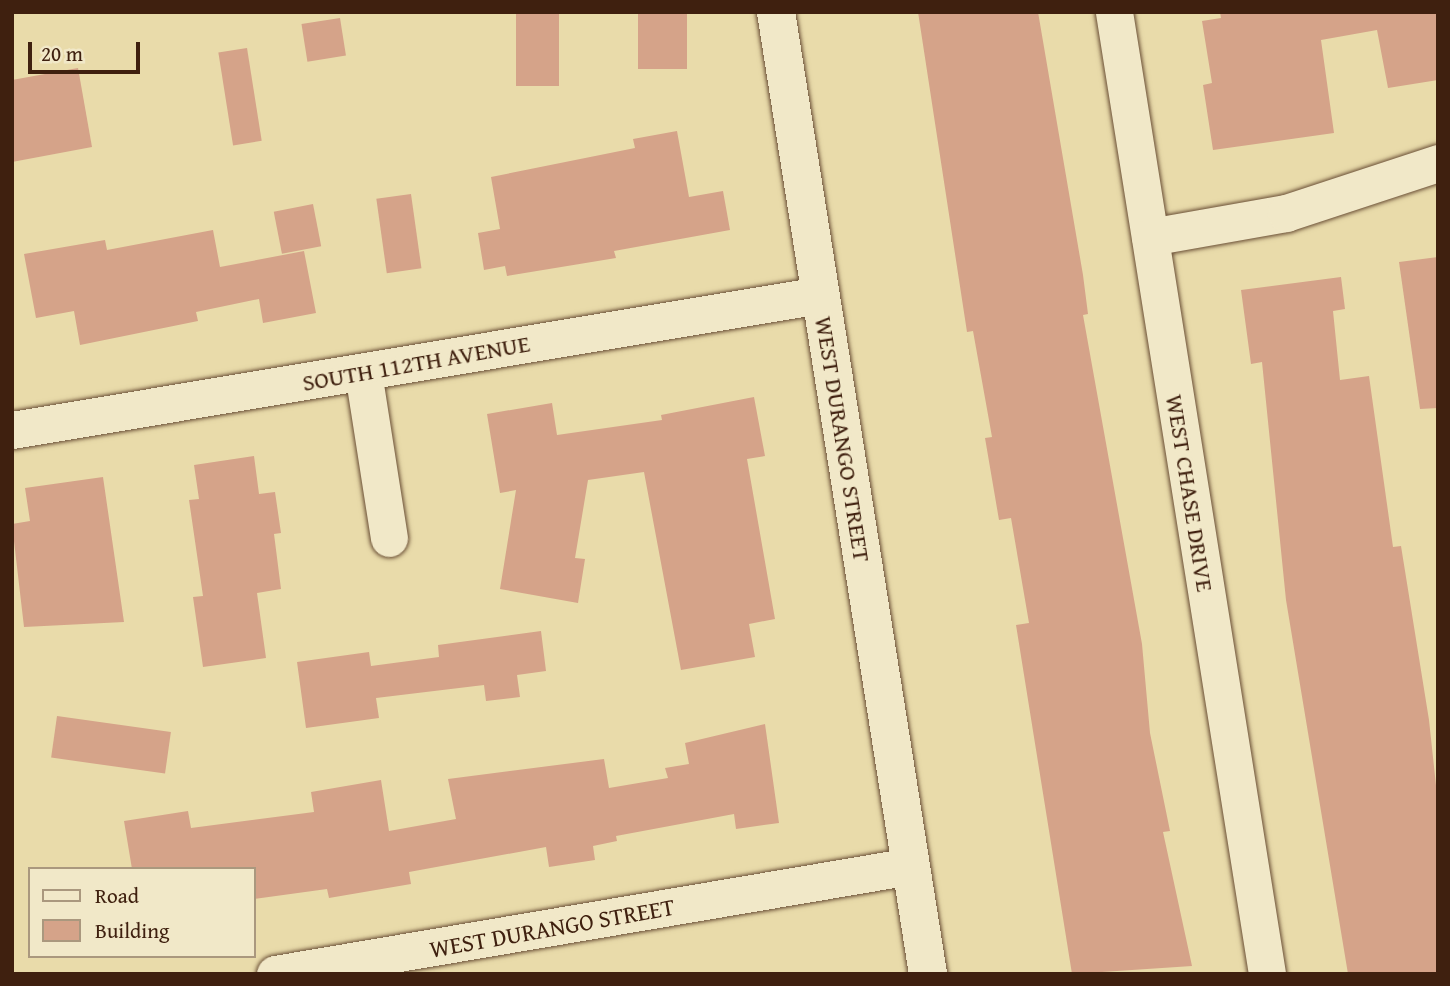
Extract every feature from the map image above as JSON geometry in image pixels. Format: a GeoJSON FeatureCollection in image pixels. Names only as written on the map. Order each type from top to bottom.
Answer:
{"type":"FeatureCollection","features":[{"type":"Feature","properties":{"kind":"street","name":"WEST DURANGO STREET"},"geometry":{"type":"LineString","coordinates":[[776,12],[929,974]]}},
{"type":"Feature","properties":{"kind":"street","name":"WEST CHASE DRIVE"},"geometry":{"type":"LineString","coordinates":[[1114,12],[1267,974]]}},
{"type":"Feature","properties":{"kind":"street"},"geometry":{"type":"LineString","coordinates":[[1150,237],[1286,213],[1438,163]]}},
{"type":"Feature","properties":{"kind":"street","name":"SOUTH 112TH AVENUE"},"geometry":{"type":"LineString","coordinates":[[12,430],[820,295]]}},
{"type":"Feature","properties":{"kind":"street"},"geometry":{"type":"LineString","coordinates":[[363,372],[389,538]]}},
{"type":"Feature","properties":{"kind":"street","name":"WEST DURANGO STREET"},"geometry":{"type":"LineString","coordinates":[[275,974],[448,960],[911,866]]}},
{"type":"Feature","properties":{"kind":"building"},"geometry":{"type":"Polygon","coordinates":[[[516,12],[559,12],[559,86],[516,86],[516,12]]]}},
{"type":"Feature","properties":{"kind":"building"},"geometry":{"type":"Polygon","coordinates":[[[638,12],[687,12],[687,69],[638,69],[638,12]]]}},
{"type":"Feature","properties":{"kind":"building"},"geometry":{"type":"Polygon","coordinates":[[[918,12],[1038,12],[1083,275],[1088,314],[1083,315],[1142,644],[1150,733],[1170,831],[1163,832],[1192,966],[1072,974],[1016,625],[1029,623],[1011,518],[999,520],[985,438],[992,437],[973,331],[967,332],[918,12]]]}},
{"type":"Feature","properties":{"kind":"building"},"geometry":{"type":"Polygon","coordinates":[[[1220,12],[1438,12],[1438,80],[1388,88],[1377,30],[1321,40],[1334,133],[1213,150],[1203,85],[1212,83],[1202,21],[1221,18],[1220,12]]]}},
{"type":"Feature","properties":{"kind":"building"},"geometry":{"type":"Polygon","coordinates":[[[340,18],[346,56],[307,62],[301,24],[340,18]]]}},
{"type":"Feature","properties":{"kind":"building"},"geometry":{"type":"Polygon","coordinates":[[[247,48],[262,141],[233,145],[218,53],[247,48]]]}},
{"type":"Feature","properties":{"kind":"building"},"geometry":{"type":"Polygon","coordinates":[[[78,68],[92,147],[12,162],[12,80],[78,68]]]}},
{"type":"Feature","properties":{"kind":"building"},"geometry":{"type":"Polygon","coordinates":[[[677,131],[689,197],[723,191],[730,230],[614,251],[616,258],[507,276],[505,266],[484,270],[478,233],[500,229],[491,177],[635,148],[633,139],[677,131]]]}},
{"type":"Feature","properties":{"kind":"building"},"geometry":{"type":"Polygon","coordinates":[[[411,194],[421,268],[387,273],[376,199],[411,194]]]}},
{"type":"Feature","properties":{"kind":"building"},"geometry":{"type":"Polygon","coordinates":[[[313,204],[321,246],[282,254],[274,212],[313,204]]]}},
{"type":"Feature","properties":{"kind":"building"},"geometry":{"type":"Polygon","coordinates":[[[213,230],[220,267],[304,251],[316,313],[263,323],[259,299],[196,312],[198,321],[80,345],[74,311],[36,318],[24,254],[105,240],[107,250],[213,230]]]}},
{"type":"Feature","properties":{"kind":"building"},"geometry":{"type":"Polygon","coordinates":[[[1438,257],[1438,408],[1420,409],[1399,262],[1438,257]]]}},
{"type":"Feature","properties":{"kind":"building"},"geometry":{"type":"Polygon","coordinates":[[[1341,277],[1345,309],[1333,311],[1340,380],[1369,376],[1393,547],[1401,546],[1429,720],[1438,804],[1438,974],[1348,974],[1286,600],[1262,362],[1251,364],[1241,290],[1341,277]]]}},
{"type":"Feature","properties":{"kind":"building"},"geometry":{"type":"Polygon","coordinates":[[[754,397],[765,456],[747,459],[775,619],[749,624],[755,657],[681,670],[644,472],[588,480],[575,558],[585,559],[578,603],[500,589],[516,490],[500,493],[487,414],[552,403],[557,435],[662,420],[661,415],[754,397]]]}},
{"type":"Feature","properties":{"kind":"building"},"geometry":{"type":"Polygon","coordinates":[[[254,456],[259,494],[275,492],[281,533],[274,534],[281,589],[257,593],[266,658],[203,667],[193,597],[203,596],[189,500],[199,499],[194,465],[254,456]]]}},
{"type":"Feature","properties":{"kind":"building"},"geometry":{"type":"Polygon","coordinates":[[[103,477],[124,622],[24,627],[12,524],[30,521],[25,488],[103,477]]]}},
{"type":"Feature","properties":{"kind":"building"},"geometry":{"type":"Polygon","coordinates":[[[541,631],[546,671],[517,675],[520,697],[486,701],[484,685],[376,698],[379,718],[306,728],[297,662],[369,652],[371,666],[439,657],[438,645],[541,631]]]}},
{"type":"Feature","properties":{"kind":"building"},"geometry":{"type":"Polygon","coordinates":[[[57,716],[171,732],[165,774],[51,758],[57,716]]]}},
{"type":"Feature","properties":{"kind":"building"},"geometry":{"type":"Polygon","coordinates":[[[765,724],[779,823],[736,829],[734,814],[616,836],[617,841],[593,846],[595,860],[549,867],[546,847],[409,872],[411,884],[329,898],[327,889],[256,899],[256,867],[132,867],[124,821],[188,811],[191,828],[314,812],[311,792],[381,780],[389,831],[456,819],[448,779],[604,759],[609,788],[668,778],[665,768],[689,764],[685,743],[765,724]]]}}]}
